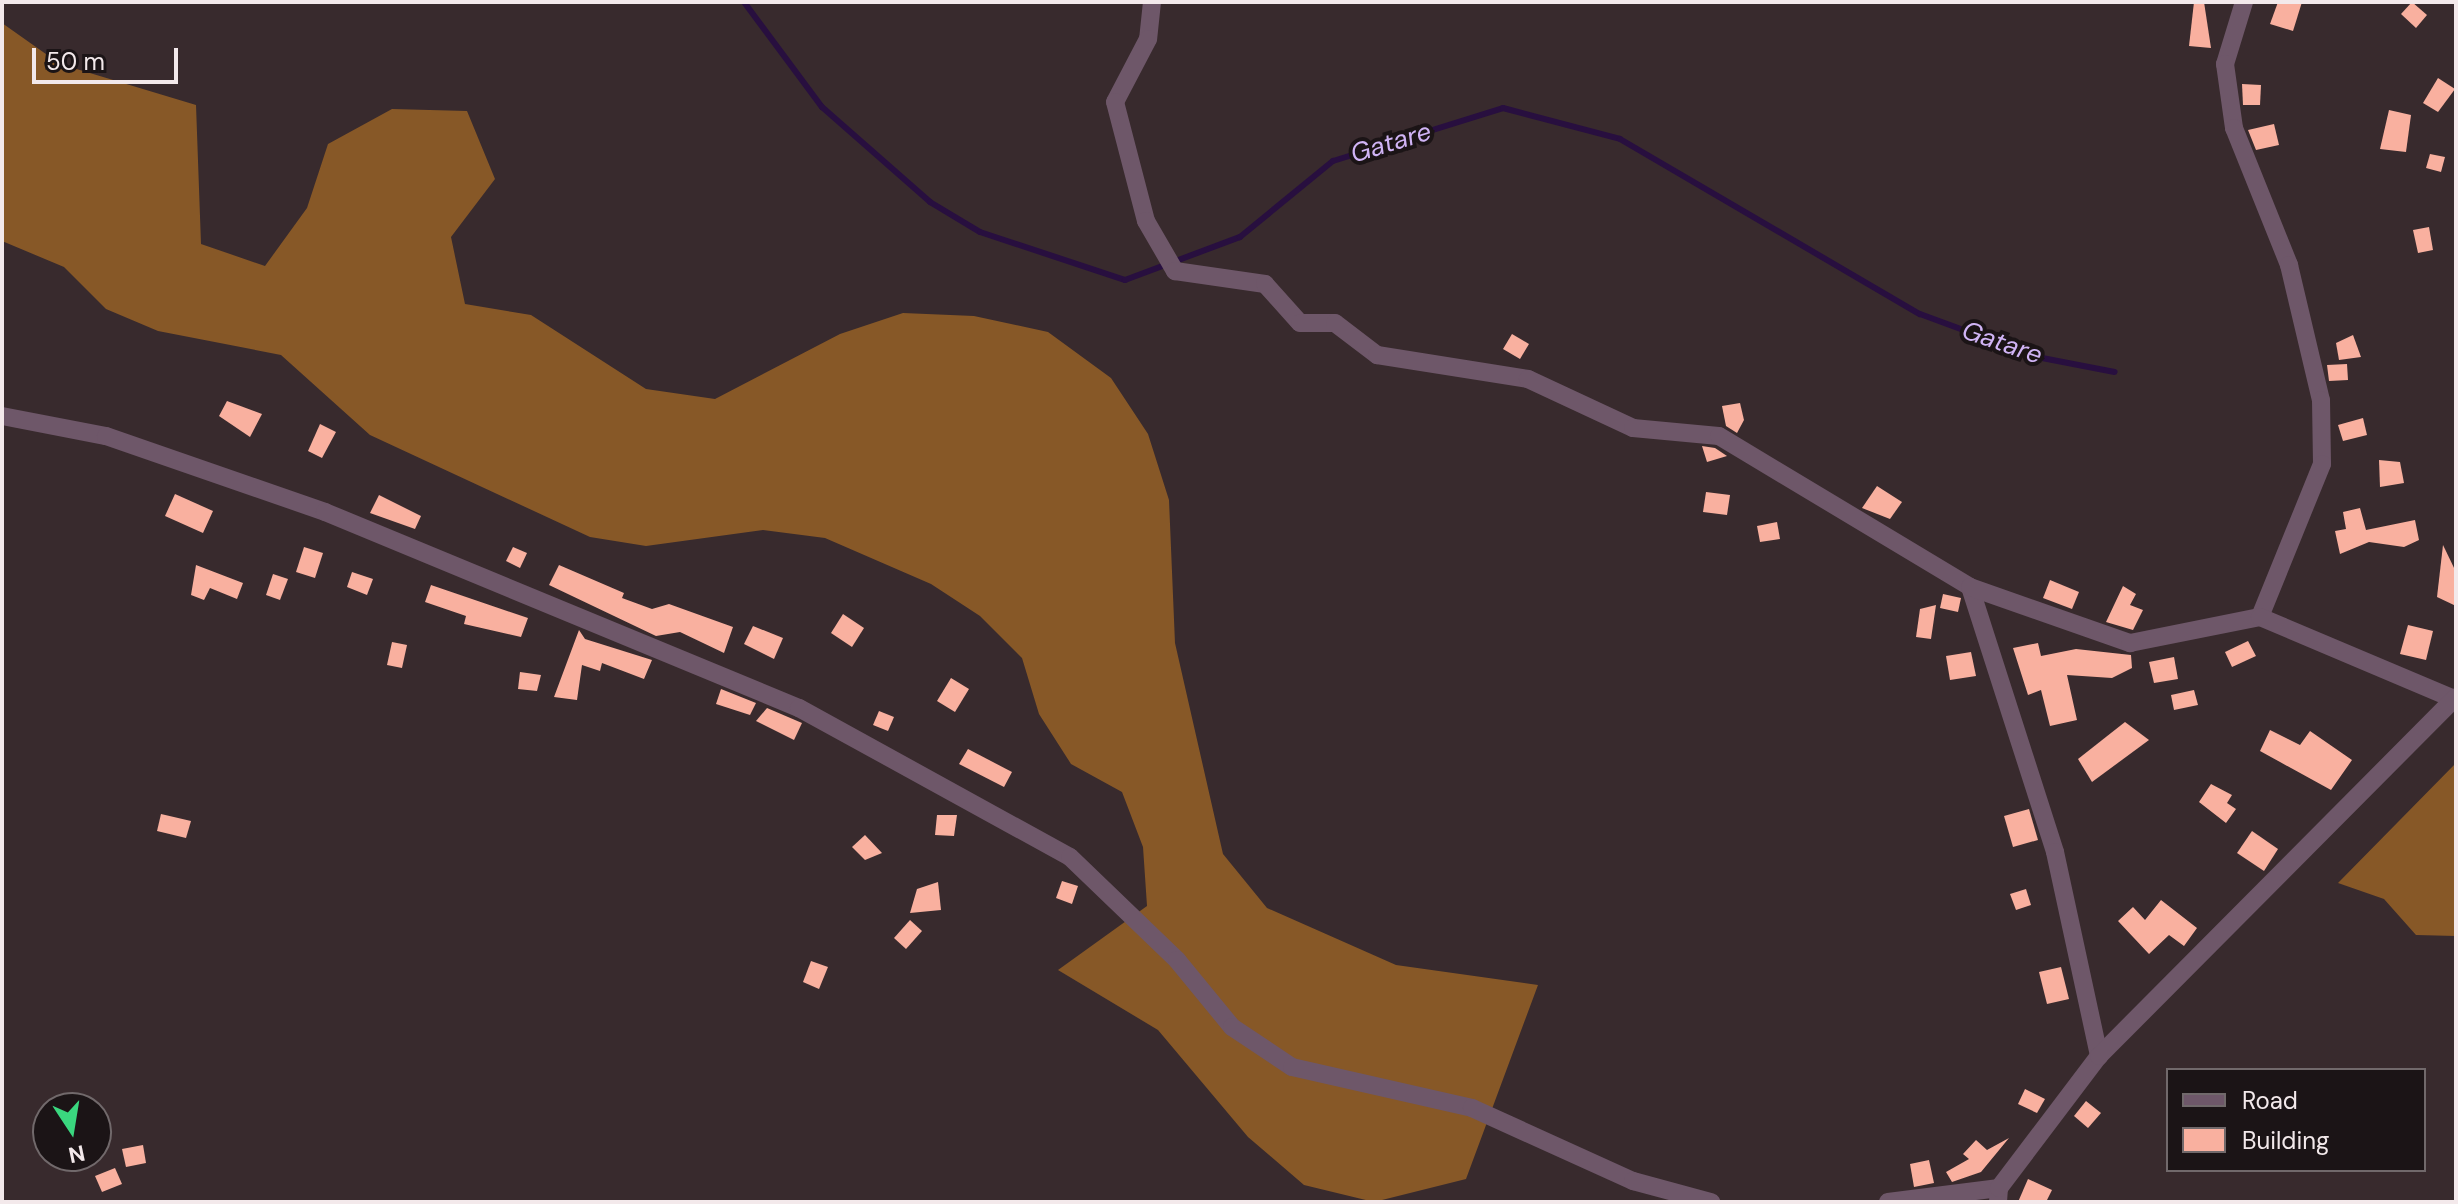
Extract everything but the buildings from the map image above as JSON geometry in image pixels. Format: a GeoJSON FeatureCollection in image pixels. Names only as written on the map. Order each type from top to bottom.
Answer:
{"type":"FeatureCollection","features":[{"type":"Feature","properties":{"kind":"street"},"geometry":{"type":"LineString","coordinates":[[1152,2],[1148,39],[1130,63],[1116,113],[1146,221],[1175,271],[1265,284],[1300,323],[1335,323],[1377,355],[1528,379],[1633,428],[1729,440],[1970,587],[2130,643],[2260,617],[2455,698],[2099,1056],[1999,1195],[1888,1202]]}},
{"type":"Feature","properties":{"kind":"street"},"geometry":{"type":"LineString","coordinates":[[2244,2],[2225,64],[2234,128],[2289,265],[2321,400],[2322,464],[2260,617]]}},
{"type":"Feature","properties":{"kind":"street"},"geometry":{"type":"LineString","coordinates":[[2,416],[106,436],[325,512],[799,708],[1070,857],[1177,960],[1232,1027],[1292,1067],[1472,1108],[1633,1181],[1711,1202]]}},
{"type":"Feature","properties":{"kind":"street"},"geometry":{"type":"LineString","coordinates":[[1970,587],[2055,852],[2099,1056]]}},
{"type":"Feature","properties":{"kind":"shaded area"},"geometry":{"type":"Polygon","coordinates":[[[2,23],[60,64],[196,105],[201,244],[265,266],[307,208],[328,144],[392,109],[467,111],[495,179],[451,237],[465,304],[531,315],[646,389],[715,399],[840,334],[903,313],[974,316],[1048,332],[1111,378],[1148,434],[1169,500],[1175,643],[1223,854],[1267,908],[1396,965],[1538,985],[1466,1179],[1374,1202],[1304,1185],[1248,1137],[1158,1030],[1058,970],[1147,906],[1143,847],[1122,792],[1071,764],[1039,714],[1022,658],[980,616],[931,584],[825,538],[763,530],[646,546],[590,537],[370,435],[281,355],[158,331],[106,309],[64,267],[2,241],[2,23]]]}},
{"type":"Feature","properties":{"kind":"shaded area"},"geometry":{"type":"Polygon","coordinates":[[[2456,763],[2456,936],[2416,935],[2384,899],[2338,883],[2456,763]]]}},
{"type":"Feature","properties":{"kind":"waterway","name":"Gatare"},"geometry":{"type":"LineString","coordinates":[[744,2],[822,107],[930,202],[980,232],[1125,280],[1240,237],[1333,161],[1503,108],[1620,139],[1920,314],[2037,357],[2115,372]]}}]}
